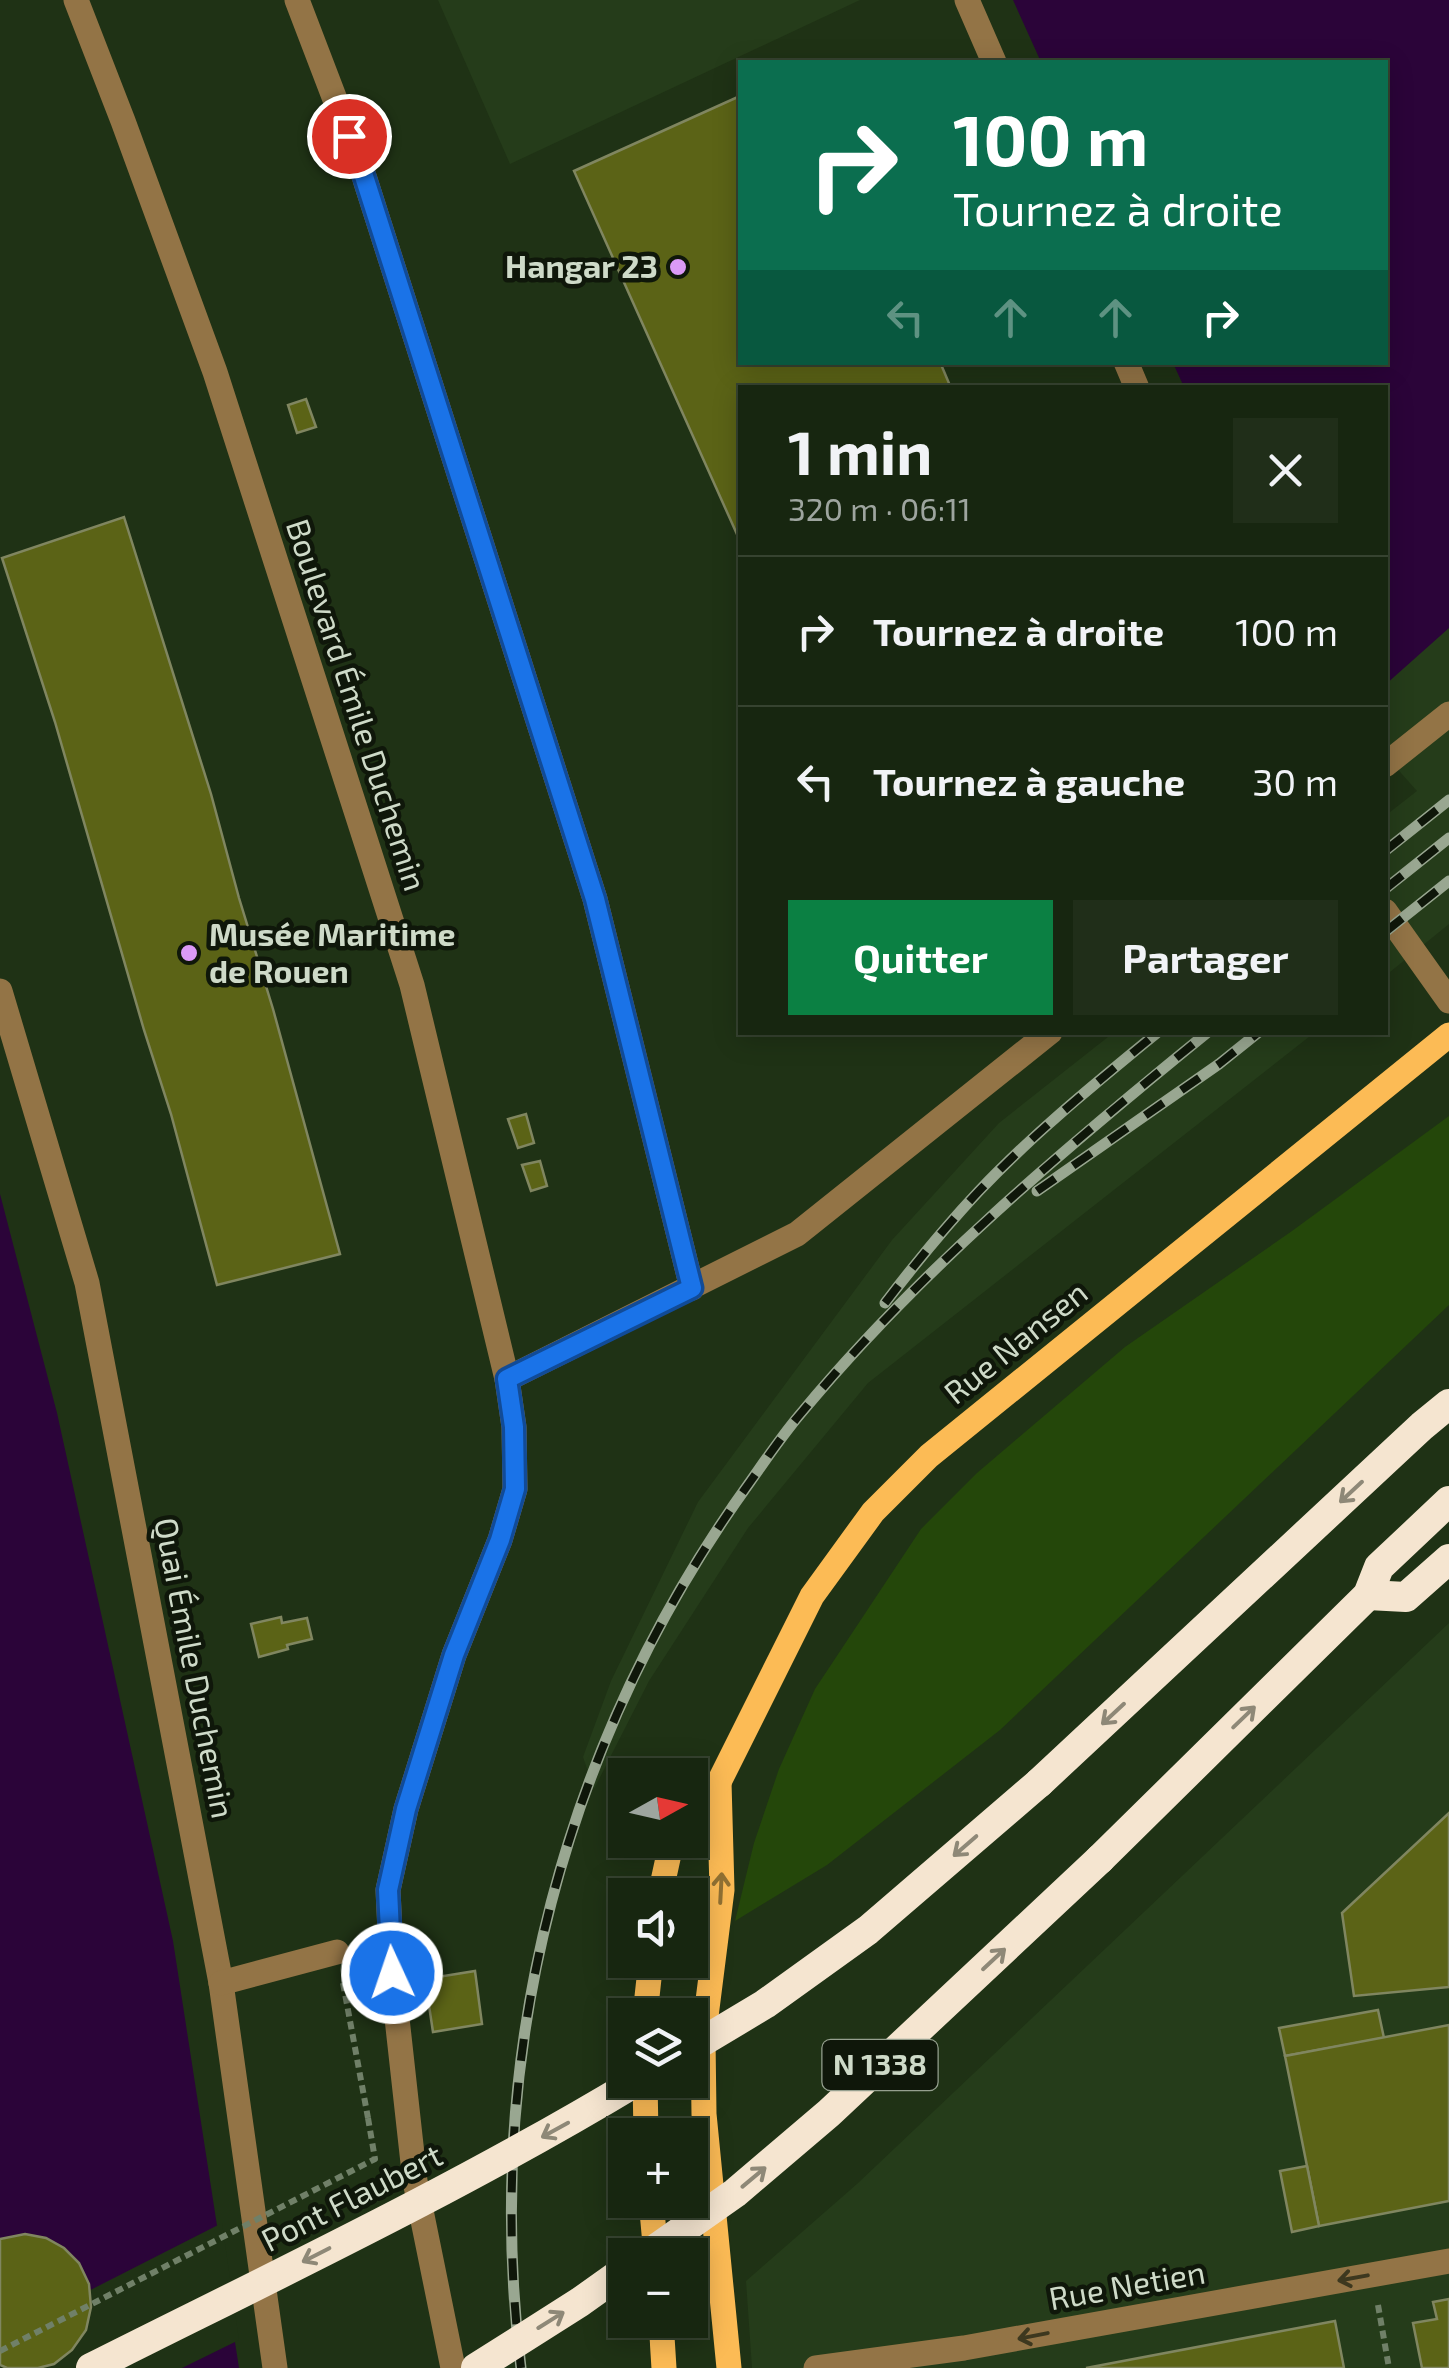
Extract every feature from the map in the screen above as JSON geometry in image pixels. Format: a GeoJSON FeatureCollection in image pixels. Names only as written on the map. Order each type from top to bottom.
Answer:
{"type":"FeatureCollection","features":[{"type":"Feature","properties":{"kind":"highway"},"geometry":{"type":"LineString","coordinates":[[1422,1426],[1449,1381]]}},
{"type":"Feature","properties":{"kind":"highway"},"geometry":{"type":"LineString","coordinates":[[708,2038],[765,2004],[868,1930],[1039,1783],[1449,1404]]}},
{"type":"Feature","properties":{"kind":"highway","name":"N 1338"},"geometry":{"type":"LineString","coordinates":[[671,2238],[734,2193],[829,2113],[1100,1859],[1368,1595],[1379,1567],[1449,1501]]}},
{"type":"Feature","properties":{"kind":"highway"},"geometry":{"type":"LineString","coordinates":[[1368,1595],[1406,1597],[1449,1559]]}},
{"type":"Feature","properties":{"kind":"highway","name":"Pont Flaubert"},"geometry":{"type":"LineString","coordinates":[[92,2368],[454,2186],[611,2098]]}},
{"type":"Feature","properties":{"kind":"highway"},"geometry":{"type":"LineString","coordinates":[[476,2368],[608,2282]]}},
{"type":"Feature","properties":{"kind":"main road","name":"Rue Nansen"},"geometry":{"type":"LineString","coordinates":[[708,1793],[718,1782],[812,1596],[873,1512],[928,1456],[1449,1035]]}},
{"type":"Feature","properties":{"kind":"main road","name":"Rue Nansen"},"geometry":{"type":"LineString","coordinates":[[718,1782],[722,1890],[703,2040],[704,2114],[729,2368]]}},
{"type":"Feature","properties":{"kind":"main road"},"geometry":{"type":"LineString","coordinates":[[662,2338],[664,2368]]}},
{"type":"Feature","properties":{"kind":"street","name":"Boulevard Émile Duchemin"},"geometry":{"type":"LineString","coordinates":[[76,0],[215,372],[412,985],[507,1379],[514,1427],[515,1489],[500,1540],[454,1655],[406,1809],[388,1890],[392,1973],[415,2181],[454,2368]]}},
{"type":"Feature","properties":{"kind":"street"},"geometry":{"type":"LineString","coordinates":[[297,0],[362,170],[595,899],[692,1288]]}},
{"type":"Feature","properties":{"kind":"street"},"geometry":{"type":"LineString","coordinates":[[966,0],[993,60]]}},
{"type":"Feature","properties":{"kind":"street"},"geometry":{"type":"LineString","coordinates":[[1388,763],[1449,714]]}},
{"type":"Feature","properties":{"kind":"street"},"geometry":{"type":"LineString","coordinates":[[1388,914],[1449,1001]]}},
{"type":"Feature","properties":{"kind":"street","name":"Quai Émile Duchemin"},"geometry":{"type":"LineString","coordinates":[[0,991],[87,1283],[221,1983],[275,2368]]}},
{"type":"Feature","properties":{"kind":"street"},"geometry":{"type":"LineString","coordinates":[[507,1379],[797,1234],[1046,1035]]}},
{"type":"Feature","properties":{"kind":"street"},"geometry":{"type":"LineString","coordinates":[[221,1983],[337,1952]]}},
{"type":"Feature","properties":{"kind":"street","name":"Rue Netien"},"geometry":{"type":"LineString","coordinates":[[816,2368],[980,2346],[1449,2260]]}},
{"type":"Feature","properties":{"kind":"path"},"geometry":{"type":"LineString","coordinates":[[0,2351],[375,2160],[337,1952]]}},
{"type":"Feature","properties":{"kind":"path"},"geometry":{"type":"LineString","coordinates":[[1378,2305],[1389,2368]]}},
{"type":"Feature","properties":{"kind":"shaded area"},"geometry":{"type":"Polygon","coordinates":[[[438,0],[860,0],[510,164],[438,0]]]}},
{"type":"Feature","properties":{"kind":"shaded area"},"geometry":{"type":"Polygon","coordinates":[[[1013,0],[1449,0],[1449,628],[1388,682],[1388,385],[1183,385],[1174,365],[1388,365],[1388,60],[1040,60],[1013,0]]]}},
{"type":"Feature","properties":{"kind":"shaded area"},"geometry":{"type":"Polygon","coordinates":[[[1449,612],[1449,924],[1388,974],[1388,814],[1417,791],[1388,758],[1388,669],[1449,612]]]}},
{"type":"Feature","properties":{"kind":"shaded area"},"geometry":{"type":"Polygon","coordinates":[[[1110,1035],[1311,1035],[868,1383],[748,1528],[649,1681],[594,1789],[583,1757],[611,1681],[698,1502],[892,1240],[999,1123],[1110,1035]]]}},
{"type":"Feature","properties":{"kind":"shaded area"},"geometry":{"type":"Polygon","coordinates":[[[1449,1116],[1449,1305],[1000,1730],[827,1865],[735,1921],[754,1843],[779,1769],[815,1689],[921,1529],[977,1473],[1125,1347],[1449,1116]]]}},
{"type":"Feature","properties":{"kind":"shaded area"},"geometry":{"type":"Polygon","coordinates":[[[0,1194],[57,1413],[173,1941],[239,2368],[0,2368],[0,1194]]]}},
{"type":"Feature","properties":{"kind":"shaded area"},"geometry":{"type":"Polygon","coordinates":[[[1449,1623],[1449,2368],[752,2368],[746,2281],[857,2184],[1449,1623]]]}},
{"type":"Feature","properties":{"kind":"pier"},"geometry":{"type":"Polygon","coordinates":[[[222,2223],[239,2340],[182,2368],[0,2368],[0,2336],[222,2223]]]}},
{"type":"Feature","properties":{"kind":"building","name":"Hangar 23"},"geometry":{"type":"Polygon","coordinates":[[[738,97],[738,365],[941,365],[950,385],[738,385],[738,537],[574,171],[738,97]]]}},
{"type":"Feature","properties":{"kind":"building"},"geometry":{"type":"Polygon","coordinates":[[[306,399],[316,427],[297,433],[288,405],[306,399]]]}},
{"type":"Feature","properties":{"kind":"building","name":"Musée Maritime de Rouen"},"geometry":{"type":"Polygon","coordinates":[[[124,517],[211,794],[340,1254],[217,1285],[171,1114],[55,722],[2,558],[124,517]]]}},
{"type":"Feature","properties":{"kind":"building"},"geometry":{"type":"Polygon","coordinates":[[[526,1114],[534,1143],[518,1148],[508,1119],[526,1114]]]}},
{"type":"Feature","properties":{"kind":"building"},"geometry":{"type":"Polygon","coordinates":[[[540,1161],[547,1186],[531,1191],[522,1165],[540,1161]]]}},
{"type":"Feature","properties":{"kind":"building"},"geometry":{"type":"Polygon","coordinates":[[[281,1617],[282,1623],[307,1618],[312,1639],[259,1657],[251,1624],[281,1617]]]}},
{"type":"Feature","properties":{"kind":"building"},"geometry":{"type":"Polygon","coordinates":[[[1449,1813],[1449,1987],[1354,1996],[1342,1913],[1449,1813]]]}},
{"type":"Feature","properties":{"kind":"building"},"geometry":{"type":"Polygon","coordinates":[[[475,1971],[482,2024],[433,2032],[425,1979],[475,1971]]]}},
{"type":"Feature","properties":{"kind":"building"},"geometry":{"type":"Polygon","coordinates":[[[1378,2010],[1384,2038],[1285,2056],[1279,2028],[1378,2010]]]}},
{"type":"Feature","properties":{"kind":"building"},"geometry":{"type":"Polygon","coordinates":[[[1449,2025],[1449,2201],[1319,2226],[1285,2056],[1449,2025]]]}},
{"type":"Feature","properties":{"kind":"building"},"geometry":{"type":"Polygon","coordinates":[[[1307,2166],[1319,2226],[1292,2232],[1280,2171],[1307,2166]]]}},
{"type":"Feature","properties":{"kind":"building"},"geometry":{"type":"Polygon","coordinates":[[[25,2234],[46,2238],[79,2263],[89,2284],[91,2307],[86,2330],[72,2350],[54,2364],[7,2368],[0,2365],[0,2239],[25,2234]]]}},
{"type":"Feature","properties":{"kind":"building"},"geometry":{"type":"Polygon","coordinates":[[[1449,2299],[1449,2368],[1422,2368],[1413,2323],[1437,2319],[1433,2302],[1449,2299]]]}},
{"type":"Feature","properties":{"kind":"building"},"geometry":{"type":"Polygon","coordinates":[[[1335,2321],[1344,2368],[1086,2368],[1335,2321]]]}},
{"type":"Feature","properties":{"kind":"railway"},"geometry":{"type":"LineString","coordinates":[[1388,849],[1449,800]]}},
{"type":"Feature","properties":{"kind":"railway"},"geometry":{"type":"LineString","coordinates":[[1388,887],[1449,838]]}},
{"type":"Feature","properties":{"kind":"railway"},"geometry":{"type":"LineString","coordinates":[[1388,930],[1449,881]]}},
{"type":"Feature","properties":{"kind":"railway"},"geometry":{"type":"LineString","coordinates":[[885,1303],[1000,1170],[1154,1035]]}},
{"type":"Feature","properties":{"kind":"railway"},"geometry":{"type":"LineString","coordinates":[[521,2368],[512,2249],[514,2132],[527,2016],[551,1903],[586,1792],[630,1685],[685,1581],[750,1482],[795,1420],[848,1359],[996,1212],[1204,1035]]}},
{"type":"Feature","properties":{"kind":"railway"},"geometry":{"type":"LineString","coordinates":[[1037,1191],[1255,1035]]}},
{"type":"Feature","properties":{"kind":"place","name":"Hangar 23"},"geometry":{"type":"Point","coordinates":[678,267]}},
{"type":"Feature","properties":{"kind":"place","name":"Musée Maritime de Rouen"},"geometry":{"type":"Point","coordinates":[189,953]}},
{"type":"Feature","properties":{"kind":"route"},"geometry":{"type":"LineString","coordinates":[[349,136],[595,899],[692,1288],[507,1379],[514,1427],[515,1489],[500,1540],[454,1655],[406,1809],[388,1890],[392,1973]]}}]}
